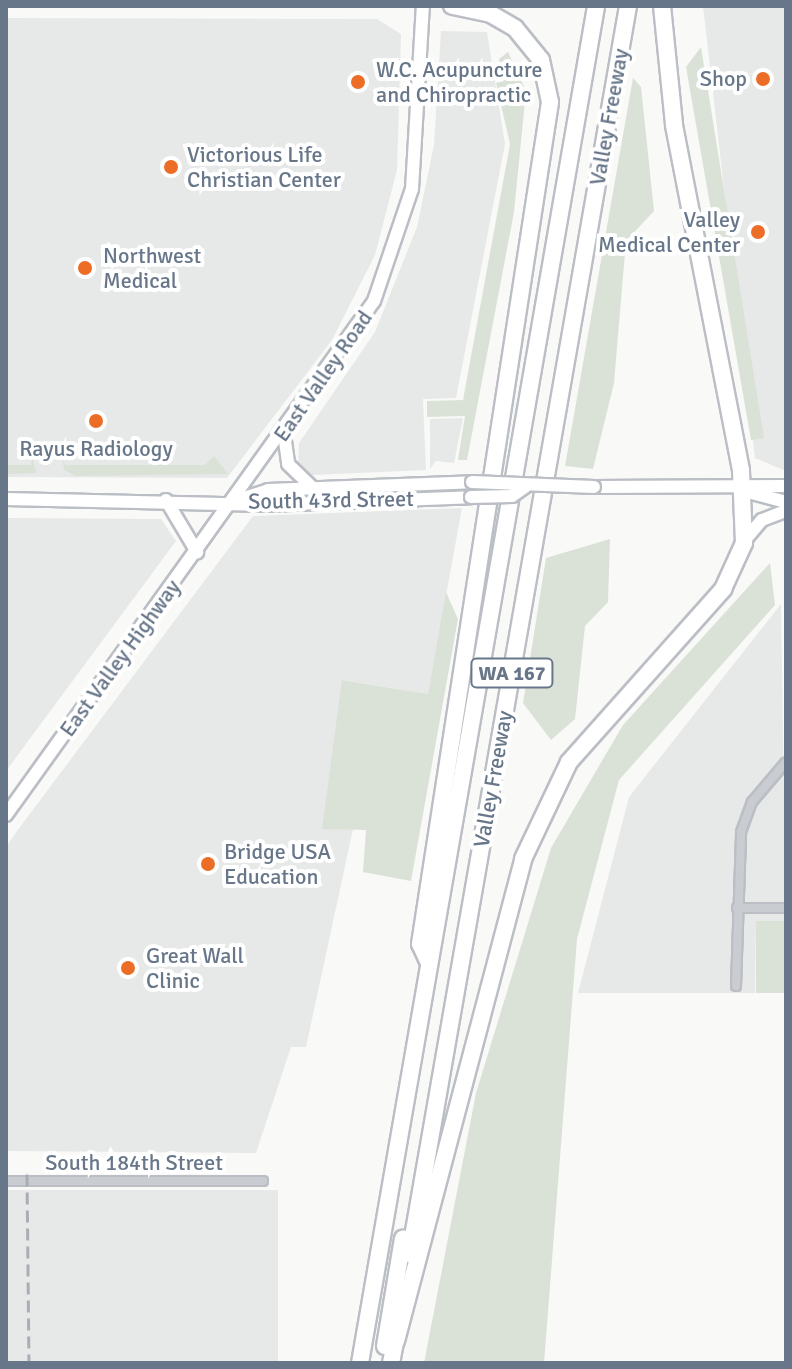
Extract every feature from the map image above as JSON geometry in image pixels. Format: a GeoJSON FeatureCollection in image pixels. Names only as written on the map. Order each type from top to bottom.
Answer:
{"type":"FeatureCollection","features":[{"type":"Feature","properties":{"kind":"highway"},"geometry":{"type":"LineString","coordinates":[[429,963],[420,944],[550,102],[541,60],[524,37],[491,14],[452,6]]}},
{"type":"Feature","properties":{"kind":"highway","name":"Valley Freeway"},"geometry":{"type":"LineString","coordinates":[[360,1363],[596,6]]}},
{"type":"Feature","properties":{"kind":"highway"},"geometry":{"type":"LineString","coordinates":[[381,1363],[618,6]]}},
{"type":"Feature","properties":{"kind":"highway","name":"Valley Freeway"},"geometry":{"type":"LineString","coordinates":[[391,1363],[628,6]]}},
{"type":"Feature","properties":{"kind":"highway"},"geometry":{"type":"LineString","coordinates":[[396,1341],[503,918],[533,835],[569,762],[723,589],[744,543],[744,491],[674,124],[662,6]]}},
{"type":"Feature","properties":{"kind":"main road","name":"East Valley Road"},"geometry":{"type":"LineString","coordinates":[[235,501],[357,332],[398,243],[416,158],[423,6]]}},
{"type":"Feature","properties":{"kind":"main road"},"geometry":{"type":"LineString","coordinates":[[284,434],[288,464],[317,490]]}},
{"type":"Feature","properties":{"kind":"main road","name":"South 43rd Street"},"geometry":{"type":"LineString","coordinates":[[235,501],[268,490],[472,482],[525,487],[744,491],[786,486]]}},
{"type":"Feature","properties":{"kind":"main road","name":"South 43rd Street"},"geometry":{"type":"LineString","coordinates":[[235,501],[512,496],[525,487]]}},
{"type":"Feature","properties":{"kind":"main road","name":"South 43rd Street"},"geometry":{"type":"LineString","coordinates":[[744,491],[786,502]]}},
{"type":"Feature","properties":{"kind":"main road"},"geometry":{"type":"LineString","coordinates":[[6,499],[235,501]]}},
{"type":"Feature","properties":{"kind":"main road"},"geometry":{"type":"LineString","coordinates":[[166,500],[197,552]]}},
{"type":"Feature","properties":{"kind":"main road","name":"East Valley Highway"},"geometry":{"type":"LineString","coordinates":[[6,815],[235,501]]}},
{"type":"Feature","properties":{"kind":"main road"},"geometry":{"type":"LineString","coordinates":[[744,543],[752,528],[786,511]]}},
{"type":"Feature","properties":{"kind":"street"},"geometry":{"type":"LineString","coordinates":[[736,986],[737,908],[746,816],[786,762]]}},
{"type":"Feature","properties":{"kind":"street"},"geometry":{"type":"LineString","coordinates":[[737,908],[786,908]]}},
{"type":"Feature","properties":{"kind":"street","name":"South 184th Street"},"geometry":{"type":"LineString","coordinates":[[6,1181],[263,1181]]}},
{"type":"Feature","properties":{"kind":"shaded area","name":"Valley Medical Center"},"geometry":{"type":"Polygon","coordinates":[[[703,6],[786,6],[786,471],[755,458],[703,6]]]}},
{"type":"Feature","properties":{"kind":"shaded area"},"geometry":{"type":"Polygon","coordinates":[[[6,18],[377,19],[401,34],[397,170],[375,255],[332,340],[227,478],[6,477],[6,18]]]}},
{"type":"Feature","properties":{"kind":"shaded area"},"geometry":{"type":"Polygon","coordinates":[[[441,31],[487,32],[505,144],[456,398],[423,399],[426,470],[312,475],[298,464],[299,443],[375,332],[417,227],[434,145],[441,31]]]}},
{"type":"Feature","properties":{"kind":"shaded area"},"geometry":{"type":"Polygon","coordinates":[[[701,47],[764,438],[751,440],[686,67],[701,47]]]}},
{"type":"Feature","properties":{"kind":"shaded area"},"geometry":{"type":"Polygon","coordinates":[[[508,52],[526,91],[514,212],[467,460],[458,460],[465,416],[427,417],[427,401],[463,400],[510,144],[496,83],[504,81],[499,59],[508,52]]]}},
{"type":"Feature","properties":{"kind":"shaded area"},"geometry":{"type":"Polygon","coordinates":[[[633,78],[641,87],[654,211],[626,241],[614,383],[593,469],[565,466],[633,78]]]}},
{"type":"Feature","properties":{"kind":"shaded area"},"geometry":{"type":"Polygon","coordinates":[[[463,418],[454,463],[436,461],[430,469],[430,419],[463,418]]]}},
{"type":"Feature","properties":{"kind":"shaded area"},"geometry":{"type":"Polygon","coordinates":[[[62,454],[65,465],[205,465],[214,456],[228,474],[76,476],[64,470],[62,454]]]}},
{"type":"Feature","properties":{"kind":"shaded area"},"geometry":{"type":"Polygon","coordinates":[[[32,455],[36,473],[6,474],[6,465],[31,465],[32,455]]]}},
{"type":"Feature","properties":{"kind":"shaded area"},"geometry":{"type":"Polygon","coordinates":[[[462,508],[428,694],[343,680],[323,829],[353,829],[306,1047],[291,1047],[256,1153],[6,1151],[6,847],[17,831],[253,516],[462,508]]]}},
{"type":"Feature","properties":{"kind":"shaded area"},"geometry":{"type":"Polygon","coordinates":[[[6,518],[161,519],[176,541],[6,771],[6,518]]]}},
{"type":"Feature","properties":{"kind":"shaded area"},"geometry":{"type":"Polygon","coordinates":[[[610,539],[608,602],[585,626],[575,719],[551,740],[523,703],[546,558],[610,539]]]}},
{"type":"Feature","properties":{"kind":"shaded area"},"geometry":{"type":"Polygon","coordinates":[[[770,563],[775,605],[619,780],[577,939],[544,1363],[424,1363],[476,1093],[551,848],[623,725],[770,563]]]}},
{"type":"Feature","properties":{"kind":"shaded area"},"geometry":{"type":"Polygon","coordinates":[[[446,592],[458,619],[411,881],[363,872],[366,830],[322,829],[342,680],[428,694],[446,592]]]}},
{"type":"Feature","properties":{"kind":"shaded area"},"geometry":{"type":"Polygon","coordinates":[[[781,604],[786,921],[756,921],[755,993],[578,993],[629,797],[781,604]]]}},
{"type":"Feature","properties":{"kind":"shaded area"},"geometry":{"type":"Polygon","coordinates":[[[756,921],[786,921],[786,993],[756,993],[756,921]]]}},
{"type":"Feature","properties":{"kind":"shaded area"},"geometry":{"type":"Polygon","coordinates":[[[6,1190],[278,1190],[278,1363],[6,1363],[6,1190]]]}},
{"type":"Feature","properties":{"kind":"railway"},"geometry":{"type":"LineString","coordinates":[[27,1174],[29,1363]]}},
{"type":"Feature","properties":{"kind":"place","name":"Shop"},"geometry":{"type":"Point","coordinates":[763,79]}},
{"type":"Feature","properties":{"kind":"place","name":"W.C. Acupuncture and Chiropractic"},"geometry":{"type":"Point","coordinates":[358,82]}},
{"type":"Feature","properties":{"kind":"place","name":"Victorious Life Christian Center"},"geometry":{"type":"Point","coordinates":[171,167]}},
{"type":"Feature","properties":{"kind":"place","name":"Valley Medical Center"},"geometry":{"type":"Point","coordinates":[758,232]}},
{"type":"Feature","properties":{"kind":"place","name":"Northwest Medical"},"geometry":{"type":"Point","coordinates":[85,268]}},
{"type":"Feature","properties":{"kind":"place","name":"Rayus Radiology"},"geometry":{"type":"Point","coordinates":[96,421]}},
{"type":"Feature","properties":{"kind":"place","name":"Bridge USA Education"},"geometry":{"type":"Point","coordinates":[208,864]}},
{"type":"Feature","properties":{"kind":"place","name":"Great Wall Clinic"},"geometry":{"type":"Point","coordinates":[128,968]}}]}
